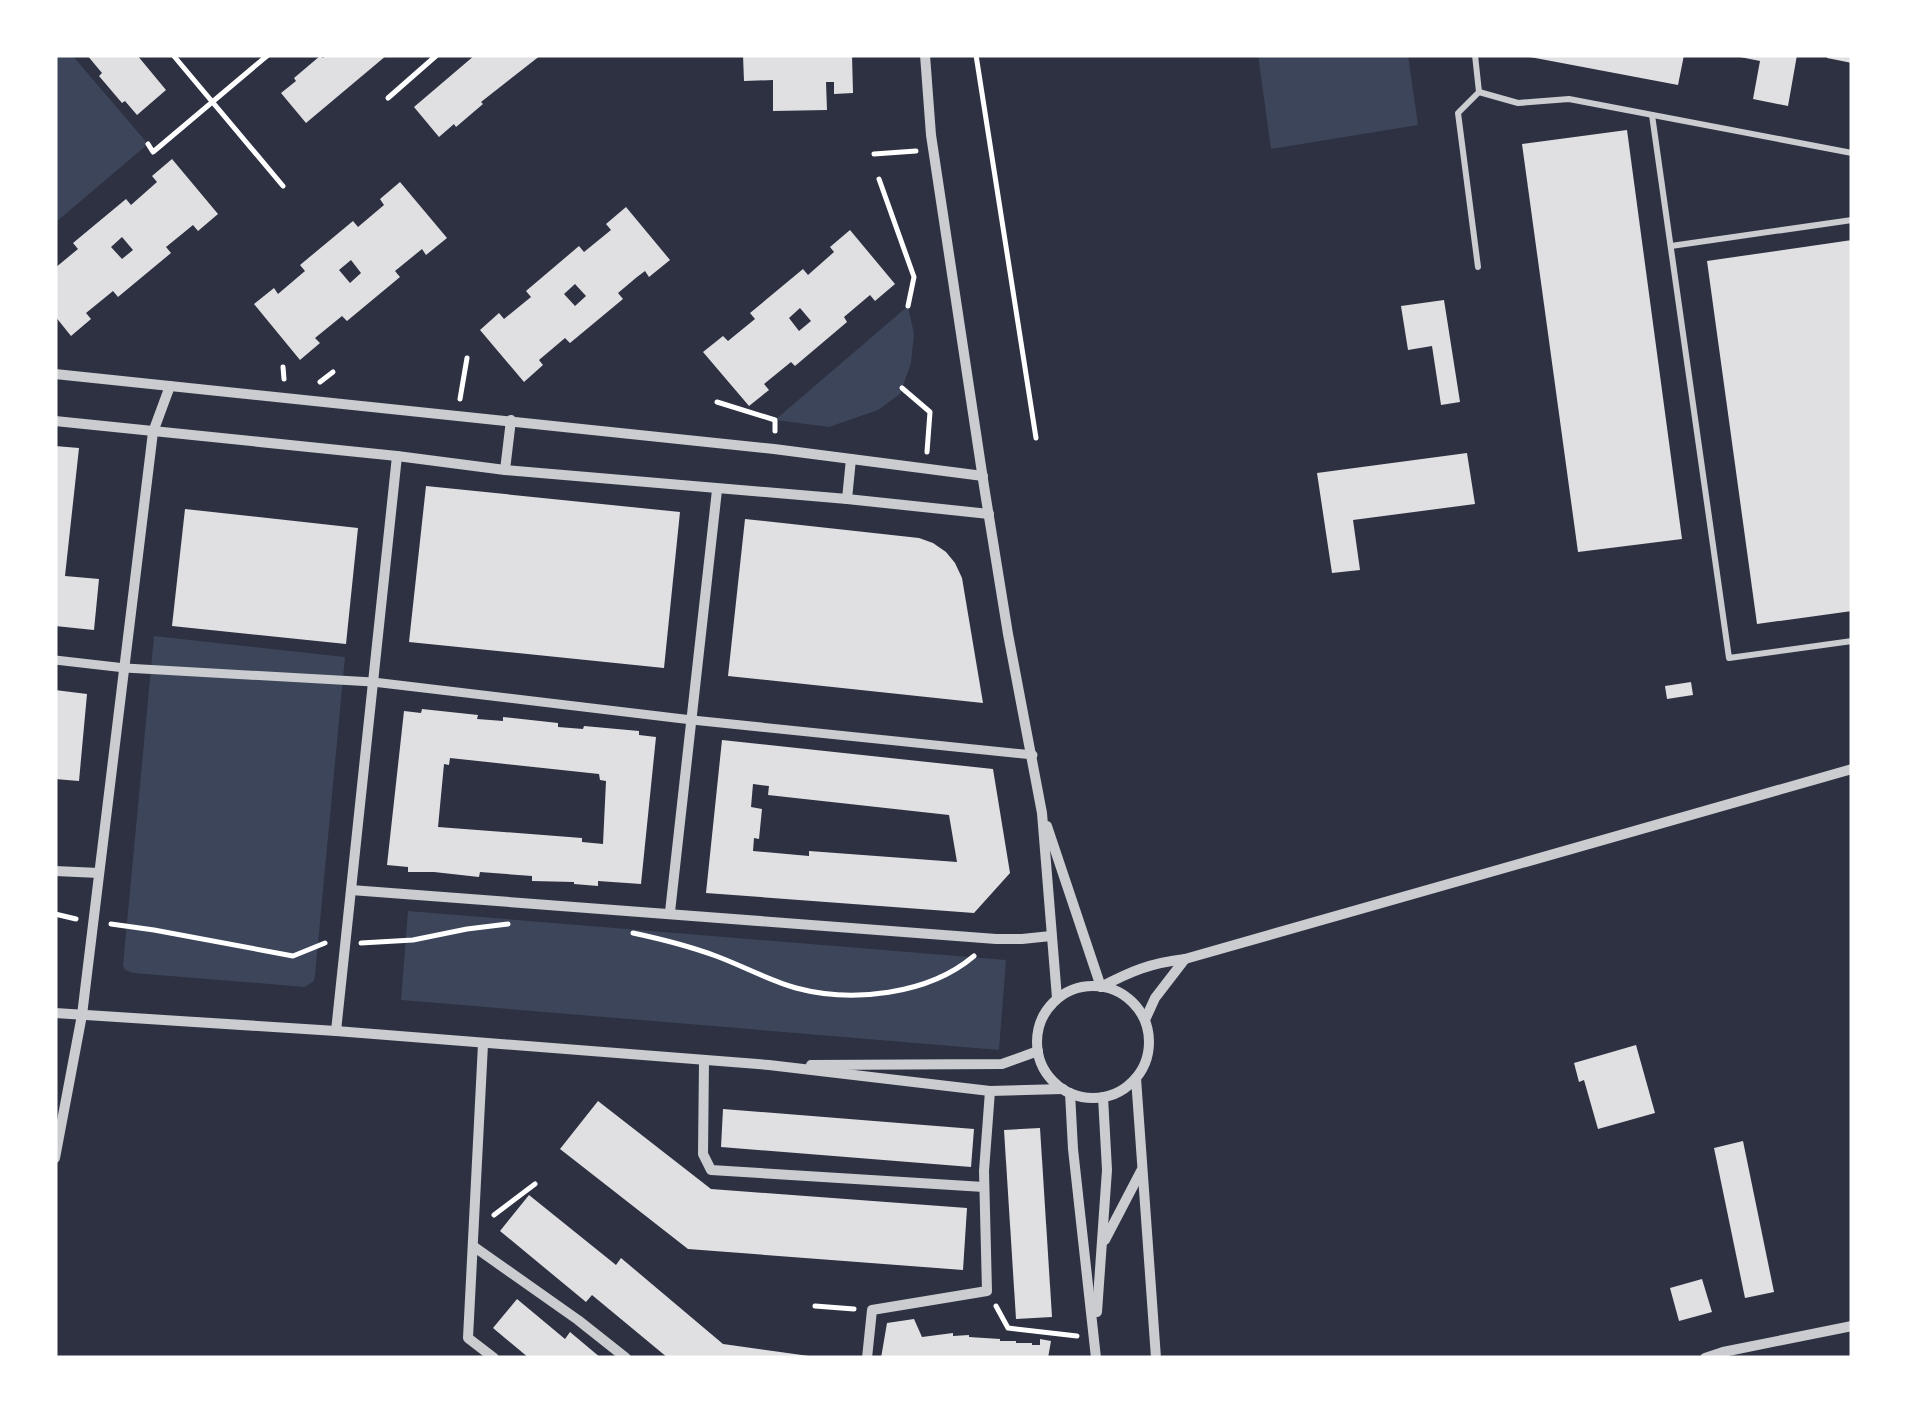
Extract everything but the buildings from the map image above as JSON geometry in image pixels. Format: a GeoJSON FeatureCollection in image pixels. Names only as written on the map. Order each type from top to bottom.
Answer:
{"type":"FeatureCollection","features":[{"type":"Feature","properties":{"kind":"street"},"geometry":{"type":"LineString","coordinates":[[925,55],[934,149],[983,476],[1042,813],[1057,998]]}},
{"type":"Feature","properties":{"kind":"street"},"geometry":{"type":"LineString","coordinates":[[55,374],[511,420],[983,476]]}},
{"type":"Feature","properties":{"kind":"street"},"geometry":{"type":"LineString","coordinates":[[55,1158],[82,1014],[154,432],[170,386]]}},
{"type":"Feature","properties":{"kind":"street"},"geometry":{"type":"LineString","coordinates":[[505,470],[511,420]]}},
{"type":"Feature","properties":{"kind":"street"},"geometry":{"type":"LineString","coordinates":[[55,421],[505,470],[989,514]]}},
{"type":"Feature","properties":{"kind":"street"},"geometry":{"type":"LineString","coordinates":[[336,1031],[397,456]]}},
{"type":"Feature","properties":{"kind":"street"},"geometry":{"type":"LineString","coordinates":[[847,499],[850,459]]}},
{"type":"Feature","properties":{"kind":"street"},"geometry":{"type":"LineString","coordinates":[[670,912],[717,490]]}},
{"type":"Feature","properties":{"kind":"street"},"geometry":{"type":"LineString","coordinates":[[55,660],[124,668],[373,682],[692,720],[1032,754]]}},
{"type":"Feature","properties":{"kind":"street"},"geometry":{"type":"LineString","coordinates":[[1100,986],[1136,968],[1185,959],[1852,769]]}},
{"type":"Feature","properties":{"kind":"street"},"geometry":{"type":"LineString","coordinates":[[1042,813],[1100,986]]}},
{"type":"Feature","properties":{"kind":"street"},"geometry":{"type":"LineString","coordinates":[[55,871],[99,873]]}},
{"type":"Feature","properties":{"kind":"street"},"geometry":{"type":"LineString","coordinates":[[351,890],[996,939],[1050,936]]}},
{"type":"Feature","properties":{"kind":"street"},"geometry":{"type":"LineString","coordinates":[[1145,1020],[1155,998],[1185,959]]}},
{"type":"Feature","properties":{"kind":"street"},"geometry":{"type":"LineString","coordinates":[[55,1013],[768,1066],[990,1091],[1067,1091],[1086,1098],[1118,1092],[1136,1077],[1148,1054],[1145,1020],[1124,994],[1108,987],[1074,988],[1057,998],[1040,1023],[1036,1040],[1045,1071],[1067,1091],[1096,1358]]}},
{"type":"Feature","properties":{"kind":"street"},"geometry":{"type":"LineString","coordinates":[[484,1044],[468,1338],[494,1358]]}},
{"type":"Feature","properties":{"kind":"street"},"geometry":{"type":"LineString","coordinates":[[768,1066],[1002,1064],[1038,1051]]}},
{"type":"Feature","properties":{"kind":"street"},"geometry":{"type":"LineString","coordinates":[[704,1061],[704,1154],[711,1170],[984,1188]]}},
{"type":"Feature","properties":{"kind":"street"},"geometry":{"type":"LineString","coordinates":[[1136,1077],[1156,1358]]}},
{"type":"Feature","properties":{"kind":"street"},"geometry":{"type":"LineString","coordinates":[[867,1358],[872,1310],[987,1291],[984,1188],[990,1091]]}},
{"type":"Feature","properties":{"kind":"street"},"geometry":{"type":"LineString","coordinates":[[1095,1338],[1106,1170],[1102,1097]]}},
{"type":"Feature","properties":{"kind":"street"},"geometry":{"type":"LineString","coordinates":[[1102,1246],[1142,1169]]}},
{"type":"Feature","properties":{"kind":"street"},"geometry":{"type":"LineString","coordinates":[[473,1246],[626,1358]]}},
{"type":"Feature","properties":{"kind":"street"},"geometry":{"type":"LineString","coordinates":[[1704,1358],[1852,1326]]}},
{"type":"Feature","properties":{"kind":"lane"},"geometry":{"type":"LineString","coordinates":[[1474,55],[1480,92]]}},
{"type":"Feature","properties":{"kind":"lane"},"geometry":{"type":"LineString","coordinates":[[1480,92],[1518,103],[1569,99],[1852,153]]}},
{"type":"Feature","properties":{"kind":"lane"},"geometry":{"type":"LineString","coordinates":[[1478,268],[1458,113],[1480,92]]}},
{"type":"Feature","properties":{"kind":"lane"},"geometry":{"type":"LineString","coordinates":[[1652,115],[1729,658],[1852,640]]}},
{"type":"Feature","properties":{"kind":"lane"},"geometry":{"type":"LineString","coordinates":[[1671,246],[1852,220]]}},
{"type":"Feature","properties":{"kind":"path"},"geometry":{"type":"LineString","coordinates":[[173,55],[283,186]]}},
{"type":"Feature","properties":{"kind":"path"},"geometry":{"type":"LineString","coordinates":[[148,144],[154,152],[268,55]]}},
{"type":"Feature","properties":{"kind":"path"},"geometry":{"type":"LineString","coordinates":[[388,98],[437,55]]}},
{"type":"Feature","properties":{"kind":"path"},"geometry":{"type":"LineString","coordinates":[[976,55],[1036,438]]}},
{"type":"Feature","properties":{"kind":"path"},"geometry":{"type":"LineString","coordinates":[[874,154],[934,149]]}},
{"type":"Feature","properties":{"kind":"path"},"geometry":{"type":"LineString","coordinates":[[880,178],[914,277],[908,306]]}},
{"type":"Feature","properties":{"kind":"path"},"geometry":{"type":"LineString","coordinates":[[458,415],[467,358]]}},
{"type":"Feature","properties":{"kind":"path"},"geometry":{"type":"LineString","coordinates":[[902,388],[930,412],[926,468]]}},
{"type":"Feature","properties":{"kind":"path"},"geometry":{"type":"LineString","coordinates":[[717,402],[775,420]]}},
{"type":"Feature","properties":{"kind":"path"},"geometry":{"type":"LineString","coordinates":[[55,914],[292,956],[328,942],[413,940],[512,924]]}},
{"type":"Feature","properties":{"kind":"path"},"geometry":{"type":"LineString","coordinates":[[628,932],[715,955],[795,988],[856,995],[916,986],[968,961],[996,939]]}},
{"type":"Feature","properties":{"kind":"path"},"geometry":{"type":"LineString","coordinates":[[474,1230],[535,1184]]}},
{"type":"Feature","properties":{"kind":"path"},"geometry":{"type":"LineString","coordinates":[[987,1291],[1008,1328],[1095,1338]]}},
{"type":"Feature","properties":{"kind":"path"},"geometry":{"type":"LineString","coordinates":[[815,1306],[872,1310]]}},
{"type":"Feature","properties":{"kind":"shaded area"},"geometry":{"type":"Polygon","coordinates":[[[55,55],[72,55],[148,144],[56,222],[55,55]]]}},
{"type":"Feature","properties":{"kind":"shaded area"},"geometry":{"type":"Polygon","coordinates":[[[1258,55],[1408,55],[1418,125],[1271,149],[1258,55]]]}},
{"type":"Feature","properties":{"kind":"shaded area"},"geometry":{"type":"Polygon","coordinates":[[[908,306],[914,334],[911,363],[900,394],[878,410],[829,427],[775,420],[908,306]]]}},
{"type":"Feature","properties":{"kind":"shaded area"},"geometry":{"type":"Polygon","coordinates":[[[154,636],[345,657],[315,975],[314,981],[305,987],[125,970],[154,636]]]}},
{"type":"Feature","properties":{"kind":"shaded area"},"geometry":{"type":"Polygon","coordinates":[[[408,911],[1006,960],[999,1050],[401,1000],[408,911]]]}}]}
